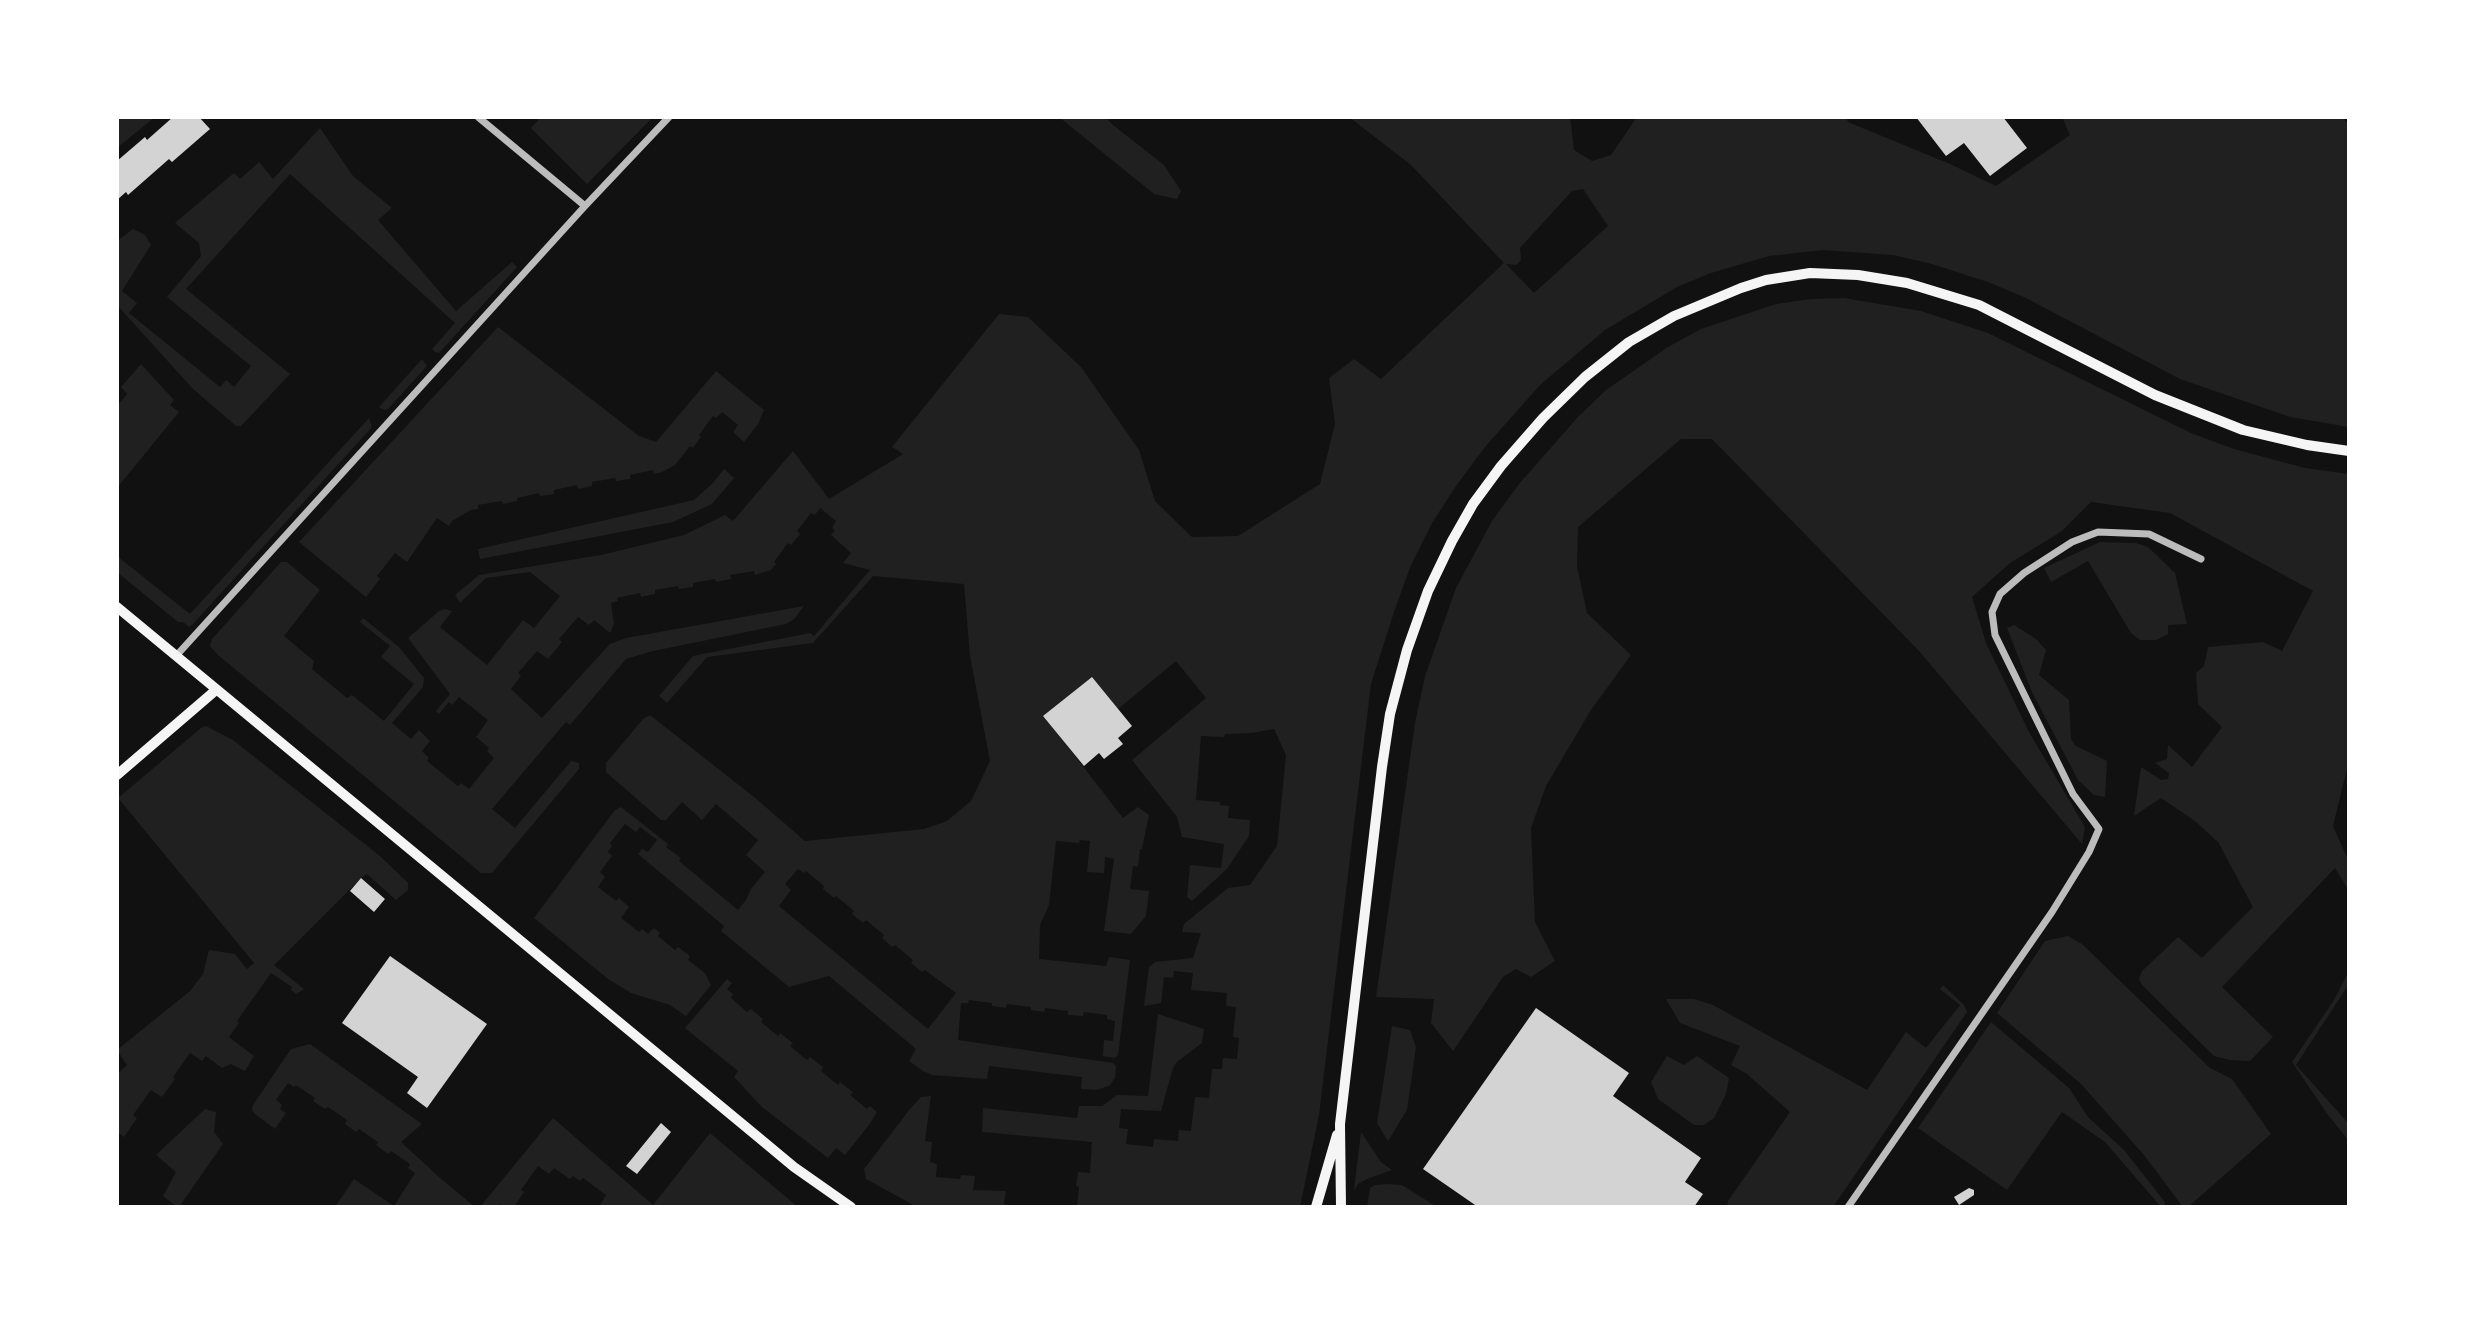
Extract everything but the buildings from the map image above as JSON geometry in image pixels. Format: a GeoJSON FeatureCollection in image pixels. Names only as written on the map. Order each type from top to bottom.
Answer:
{"type":"FeatureCollection","features":[{"type":"Feature","properties":{"kind":"main road"},"geometry":{"type":"LineString","coordinates":[[1341,1207],[1340,1124],[1390,714],[1407,650],[1428,591],[1473,504],[1501,466],[1543,418],[1585,377],[1629,342],[1704,302],[1754,284],[1810,273],[1858,275],[1907,283],[1979,305],[2155,395],[2243,430],[2307,445],[2349,451]]}},
{"type":"Feature","properties":{"kind":"main road"},"geometry":{"type":"LineString","coordinates":[[117,607],[758,1138],[851,1207]]}},
{"type":"Feature","properties":{"kind":"main road"},"geometry":{"type":"LineString","coordinates":[[117,775],[216,690]]}},
{"type":"Feature","properties":{"kind":"main road"},"geometry":{"type":"LineString","coordinates":[[1316,1207],[1340,1124]]}},
{"type":"Feature","properties":{"kind":"street"},"geometry":{"type":"LineString","coordinates":[[478,117],[585,206]]}},
{"type":"Feature","properties":{"kind":"street"},"geometry":{"type":"LineString","coordinates":[[176,656],[669,117]]}},
{"type":"Feature","properties":{"kind":"street"},"geometry":{"type":"LineString","coordinates":[[1848,1207],[2058,904],[2089,852],[2099,829],[2073,794],[1995,635],[1992,612],[2000,594],[2024,573],[2072,542],[2098,532],[2149,534],[2201,559]]}},
{"type":"Feature","properties":{"kind":"shaded area"},"geometry":{"type":"Polygon","coordinates":[[[117,117],[155,117],[117,148],[117,117]]]}},
{"type":"Feature","properties":{"kind":"shaded area"},"geometry":{"type":"Polygon","coordinates":[[[541,117],[653,117],[587,184],[531,128],[541,117]]]}},
{"type":"Feature","properties":{"kind":"shaded area"},"geometry":{"type":"Polygon","coordinates":[[[1059,117],[1105,117],[1164,165],[1181,191],[1177,199],[1154,194],[1059,117]]]}},
{"type":"Feature","properties":{"kind":"shaded area"},"geometry":{"type":"Polygon","coordinates":[[[1349,117],[1570,117],[1574,150],[1592,161],[1611,155],[1637,117],[1846,117],[1848,122],[1996,186],[2070,135],[2062,117],[2342,117],[2349,125],[2349,427],[2290,417],[2180,379],[2024,297],[1932,264],[1893,255],[1823,250],[1769,256],[1711,273],[1677,287],[1605,330],[1540,385],[1485,447],[1432,523],[1411,565],[1394,612],[1371,684],[1319,1115],[1300,1207],[1077,1207],[1078,1172],[1090,1173],[1092,1142],[982,1132],[983,1108],[1077,1118],[1079,1106],[1102,1106],[1117,1095],[1148,1096],[1158,1014],[1204,1029],[1202,1043],[1173,1068],[1161,1111],[1121,1109],[1119,1128],[1128,1129],[1126,1144],[1153,1147],[1154,1139],[1178,1141],[1179,1130],[1191,1131],[1195,1097],[1209,1098],[1212,1069],[1222,1069],[1223,1058],[1237,1059],[1239,1038],[1233,1037],[1236,1007],[1226,1006],[1227,993],[1191,990],[1193,973],[1174,971],[1173,978],[1164,977],[1161,1003],[1144,1006],[1149,967],[1155,962],[1193,958],[1201,933],[1182,932],[1184,924],[1228,888],[1250,885],[1277,846],[1286,755],[1274,729],[1225,734],[1224,737],[1201,736],[1196,800],[1220,802],[1220,805],[1229,806],[1228,818],[1250,820],[1249,836],[1227,869],[1192,901],[1187,897],[1190,865],[1221,868],[1224,844],[1182,837],[1177,817],[1132,760],[1206,698],[1176,661],[1118,709],[1092,677],[1044,716],[1123,818],[1138,807],[1149,815],[1138,867],[1133,866],[1130,889],[1149,891],[1146,916],[1131,934],[1104,931],[1114,859],[1105,857],[1104,873],[1087,872],[1090,841],[1080,840],[1079,843],[1056,841],[1049,905],[1040,925],[1039,959],[1106,966],[1109,957],[1130,960],[1118,1055],[1115,1058],[1103,1056],[1104,1040],[1113,1041],[1115,1021],[1107,1019],[1107,1015],[1084,1012],[1083,1016],[1068,1015],[1068,1011],[1045,1008],[1044,1012],[1031,1010],[1031,1007],[1007,1004],[1006,1008],[969,1000],[968,1003],[961,1003],[958,1040],[1113,1063],[1116,1066],[1115,1078],[1109,1086],[1096,1090],[1081,1089],[1082,1077],[989,1066],[987,1079],[932,1075],[923,1071],[909,1061],[916,1049],[829,976],[789,987],[721,931],[724,926],[638,854],[642,849],[648,852],[657,840],[640,827],[636,832],[625,824],[610,843],[612,846],[608,852],[612,856],[600,872],[605,877],[598,887],[616,901],[619,898],[629,907],[621,918],[639,932],[642,929],[648,934],[654,928],[660,933],[658,936],[675,950],[678,947],[690,956],[688,960],[705,973],[711,985],[686,1016],[670,1005],[631,993],[608,979],[534,918],[615,810],[621,807],[668,844],[666,847],[681,858],[679,861],[738,910],[765,872],[746,855],[758,840],[716,804],[702,820],[682,802],[666,820],[661,820],[606,772],[606,763],[643,719],[650,715],[805,841],[924,829],[947,821],[971,801],[990,761],[970,656],[964,584],[873,576],[813,643],[707,657],[667,703],[659,696],[693,656],[810,633],[814,636],[870,570],[843,563],[851,553],[831,535],[836,521],[820,508],[815,515],[811,513],[797,531],[800,534],[791,545],[788,543],[771,570],[755,575],[754,571],[730,575],[731,579],[716,582],[715,579],[693,583],[693,587],[679,589],[678,586],[655,590],[655,594],[641,597],[640,593],[617,598],[618,601],[611,603],[614,624],[610,633],[594,620],[589,625],[578,617],[559,639],[562,642],[548,659],[537,651],[518,673],[521,676],[511,689],[542,718],[610,644],[626,638],[804,606],[794,619],[786,624],[626,659],[570,725],[566,722],[492,809],[515,828],[571,761],[579,763],[579,769],[492,873],[481,873],[210,646],[212,639],[281,562],[287,562],[320,590],[284,636],[314,661],[312,669],[347,698],[352,695],[384,721],[414,684],[381,657],[390,646],[360,622],[363,618],[399,647],[424,678],[423,687],[392,723],[411,739],[419,730],[430,741],[422,751],[429,758],[427,761],[458,786],[461,783],[469,789],[494,758],[487,751],[489,748],[476,737],[488,720],[459,697],[452,705],[449,702],[439,714],[436,711],[450,694],[408,638],[439,611],[452,611],[440,627],[487,665],[523,620],[534,628],[560,596],[530,572],[486,578],[460,603],[455,595],[479,575],[601,555],[684,535],[725,515],[733,521],[793,451],[829,499],[903,454],[892,447],[999,314],[1028,317],[1081,367],[1139,450],[1155,501],[1192,537],[1238,536],[1320,484],[1335,424],[1329,378],[1354,359],[1381,379],[1504,263],[1411,165],[1349,117]],[[1583,189],[1572,191],[1520,248],[1521,260],[1516,265],[1506,264],[1534,293],[1608,226],[1583,189]],[[798,869],[785,884],[791,890],[779,906],[928,1029],[956,993],[925,970],[922,972],[911,963],[913,960],[895,945],[892,947],[882,938],[884,935],[866,920],[863,923],[852,914],[854,911],[823,889],[824,886],[806,871],[804,873],[798,869]]]}},
{"type":"Feature","properties":{"kind":"shaded area"},"geometry":{"type":"Polygon","coordinates":[[[320,128],[353,176],[392,208],[378,220],[456,311],[512,262],[517,267],[439,353],[435,352],[432,349],[455,323],[290,174],[186,289],[290,374],[241,426],[236,426],[192,388],[117,305],[117,241],[133,229],[145,235],[151,245],[122,291],[137,303],[129,313],[220,387],[226,380],[234,387],[251,366],[167,297],[201,256],[199,243],[175,223],[234,173],[240,179],[259,162],[273,179],[320,128]]]}},
{"type":"Feature","properties":{"kind":"shaded area"},"geometry":{"type":"Polygon","coordinates":[[[1844,298],[1921,311],[1988,333],[2191,433],[2234,449],[2305,468],[2349,474],[2349,761],[2333,826],[2349,862],[2349,891],[2335,868],[2222,987],[2273,1037],[2250,1061],[2214,1056],[2139,979],[2142,971],[2178,937],[2202,958],[2253,907],[2218,842],[2195,821],[2161,798],[2134,816],[2141,767],[2161,780],[2168,779],[2169,773],[2155,763],[2167,759],[2168,745],[2192,767],[2222,727],[2198,704],[2196,673],[2204,666],[2208,647],[2263,642],[2282,651],[2313,591],[2170,513],[2091,502],[2062,531],[2010,563],[1972,597],[1986,643],[2029,732],[2085,827],[2082,844],[1920,652],[1712,439],[1681,439],[1578,527],[1577,566],[1587,613],[1631,655],[1591,710],[1546,786],[1531,828],[1535,922],[1555,961],[1531,977],[1516,969],[1503,977],[1453,1051],[1431,1023],[1434,999],[1376,997],[1415,723],[1425,676],[1456,588],[1492,521],[1519,484],[1577,418],[1606,390],[1668,347],[1701,329],[1776,304],[1844,298]]]}},
{"type":"Feature","properties":{"kind":"shaded area"},"geometry":{"type":"Polygon","coordinates":[[[498,327],[639,436],[656,442],[716,371],[764,410],[758,424],[744,442],[733,432],[738,425],[722,412],[716,418],[713,416],[693,448],[690,446],[675,465],[662,472],[654,474],[653,470],[630,475],[630,479],[616,481],[615,478],[592,482],[592,486],[578,489],[577,485],[554,490],[554,494],[540,496],[539,493],[503,504],[502,501],[478,505],[478,509],[452,521],[449,526],[437,518],[407,562],[395,553],[377,576],[380,579],[366,597],[299,542],[498,327]]]}},
{"type":"Feature","properties":{"kind":"shaded area"},"geometry":{"type":"Polygon","coordinates":[[[422,359],[427,366],[388,409],[379,407],[422,359]]]}},
{"type":"Feature","properties":{"kind":"shaded area"},"geometry":{"type":"Polygon","coordinates":[[[141,364],[174,400],[170,405],[179,412],[117,488],[117,406],[127,394],[121,387],[141,364]]]}},
{"type":"Feature","properties":{"kind":"shaded area"},"geometry":{"type":"Polygon","coordinates":[[[369,418],[372,427],[189,627],[178,622],[117,572],[117,556],[190,614],[369,418]]]}},
{"type":"Feature","properties":{"kind":"shaded area"},"geometry":{"type":"Polygon","coordinates":[[[724,469],[734,478],[712,504],[673,522],[480,559],[478,549],[694,500],[724,469]]]}},
{"type":"Feature","properties":{"kind":"shaded area"},"geometry":{"type":"Polygon","coordinates":[[[2100,542],[2136,543],[2148,547],[2175,573],[2187,624],[2168,625],[2168,634],[2156,640],[2140,640],[2131,633],[2088,561],[2051,582],[2044,568],[2100,542]]]}},
{"type":"Feature","properties":{"kind":"shaded area"},"geometry":{"type":"Polygon","coordinates":[[[2014,625],[2036,639],[2046,650],[2039,675],[2069,700],[2071,739],[2076,746],[2107,761],[2105,797],[2094,795],[2078,780],[2032,692],[2007,628],[2014,625]]]}},
{"type":"Feature","properties":{"kind":"shaded area"},"geometry":{"type":"Polygon","coordinates":[[[206,726],[233,740],[380,856],[408,883],[408,890],[396,900],[367,874],[361,878],[274,965],[304,989],[296,994],[291,990],[292,987],[271,973],[237,1021],[239,1023],[229,1037],[254,1056],[245,1071],[231,1064],[222,1068],[206,1056],[202,1061],[190,1053],[162,1097],[151,1090],[133,1115],[137,1118],[124,1137],[117,1132],[117,1074],[127,1065],[117,1050],[190,991],[203,974],[209,950],[235,954],[247,969],[254,963],[118,798],[206,726]]]}},
{"type":"Feature","properties":{"kind":"shaded area"},"geometry":{"type":"Polygon","coordinates":[[[2068,936],[2082,944],[2210,1068],[2232,1079],[2271,1134],[2188,1207],[2183,1207],[2144,1155],[2081,1084],[1997,1013],[2045,941],[2068,936]]]}},
{"type":"Feature","properties":{"kind":"shaded area"},"geometry":{"type":"Polygon","coordinates":[[[2349,971],[2349,984],[2296,1065],[2349,1124],[2349,1141],[2292,1062],[2334,1000],[2349,971]]]}},
{"type":"Feature","properties":{"kind":"shaded area"},"geometry":{"type":"Polygon","coordinates":[[[727,979],[732,983],[727,989],[733,994],[731,998],[747,1012],[751,1009],[763,1019],[761,1022],[778,1036],[780,1033],[793,1043],[790,1046],[807,1060],[810,1057],[823,1067],[821,1071],[838,1085],[840,1082],[853,1092],[850,1095],[867,1109],[870,1106],[877,1112],[845,1155],[836,1148],[828,1158],[762,1107],[734,1077],[738,1071],[685,1028],[727,979]]]}},
{"type":"Feature","properties":{"kind":"shaded area"},"geometry":{"type":"Polygon","coordinates":[[[1943,985],[1964,1005],[1967,1012],[1833,1207],[1727,1207],[1728,1201],[1790,1112],[1747,1074],[1731,1065],[1740,1046],[1680,1023],[1666,999],[1694,999],[1713,1005],[1867,1090],[1906,1032],[1926,1048],[1960,1005],[1940,989],[1943,985]]]}},
{"type":"Feature","properties":{"kind":"shaded area"},"geometry":{"type":"Polygon","coordinates":[[[1991,1022],[2069,1088],[2088,1117],[2124,1150],[2165,1202],[2164,1207],[2161,1207],[2105,1142],[2062,1112],[2007,1190],[1918,1128],[1991,1022]]]}},
{"type":"Feature","properties":{"kind":"shaded area"},"geometry":{"type":"Polygon","coordinates":[[[1392,1026],[1410,1030],[1416,1047],[1407,1110],[1388,1141],[1377,1123],[1392,1026]]]}},
{"type":"Feature","properties":{"kind":"shaded area"},"geometry":{"type":"Polygon","coordinates":[[[310,1044],[422,1124],[401,1142],[475,1207],[335,1207],[354,1179],[394,1206],[415,1173],[408,1168],[410,1164],[391,1151],[388,1154],[376,1145],[378,1142],[359,1129],[356,1132],[345,1124],[347,1120],[313,1101],[315,1098],[296,1085],[294,1087],[288,1083],[276,1100],[282,1105],[280,1109],[286,1113],[275,1129],[255,1114],[253,1105],[291,1049],[310,1044]]]}},
{"type":"Feature","properties":{"kind":"shaded area"},"geometry":{"type":"Polygon","coordinates":[[[1667,1056],[1684,1065],[1697,1056],[1729,1078],[1726,1094],[1714,1118],[1704,1125],[1694,1125],[1658,1099],[1651,1082],[1667,1056]]]}},
{"type":"Feature","properties":{"kind":"shaded area"},"geometry":{"type":"Polygon","coordinates":[[[931,1096],[925,1141],[932,1142],[930,1162],[937,1164],[936,1177],[960,1179],[961,1175],[975,1176],[973,1190],[1006,1191],[1004,1204],[1011,1207],[917,1207],[866,1179],[864,1169],[910,1109],[921,1097],[931,1096]]]}},
{"type":"Feature","properties":{"kind":"shaded area"},"geometry":{"type":"Polygon","coordinates":[[[205,1109],[216,1112],[214,1132],[223,1144],[177,1207],[163,1196],[176,1172],[156,1155],[205,1109]]]}},
{"type":"Feature","properties":{"kind":"shaded area"},"geometry":{"type":"Polygon","coordinates":[[[553,1118],[653,1205],[710,1133],[798,1207],[599,1207],[606,1195],[583,1178],[580,1181],[573,1176],[570,1179],[554,1168],[549,1174],[538,1166],[521,1190],[524,1192],[514,1207],[503,1207],[500,1204],[497,1207],[480,1207],[553,1118]]]}},
{"type":"Feature","properties":{"kind":"shaded area"},"geometry":{"type":"Polygon","coordinates":[[[1361,1132],[1381,1162],[1392,1170],[1367,1179],[1354,1190],[1361,1132]]]}},
{"type":"Feature","properties":{"kind":"shaded area"},"geometry":{"type":"Polygon","coordinates":[[[1387,1184],[1402,1185],[1437,1207],[1367,1207],[1370,1188],[1387,1184]]]}}]}
